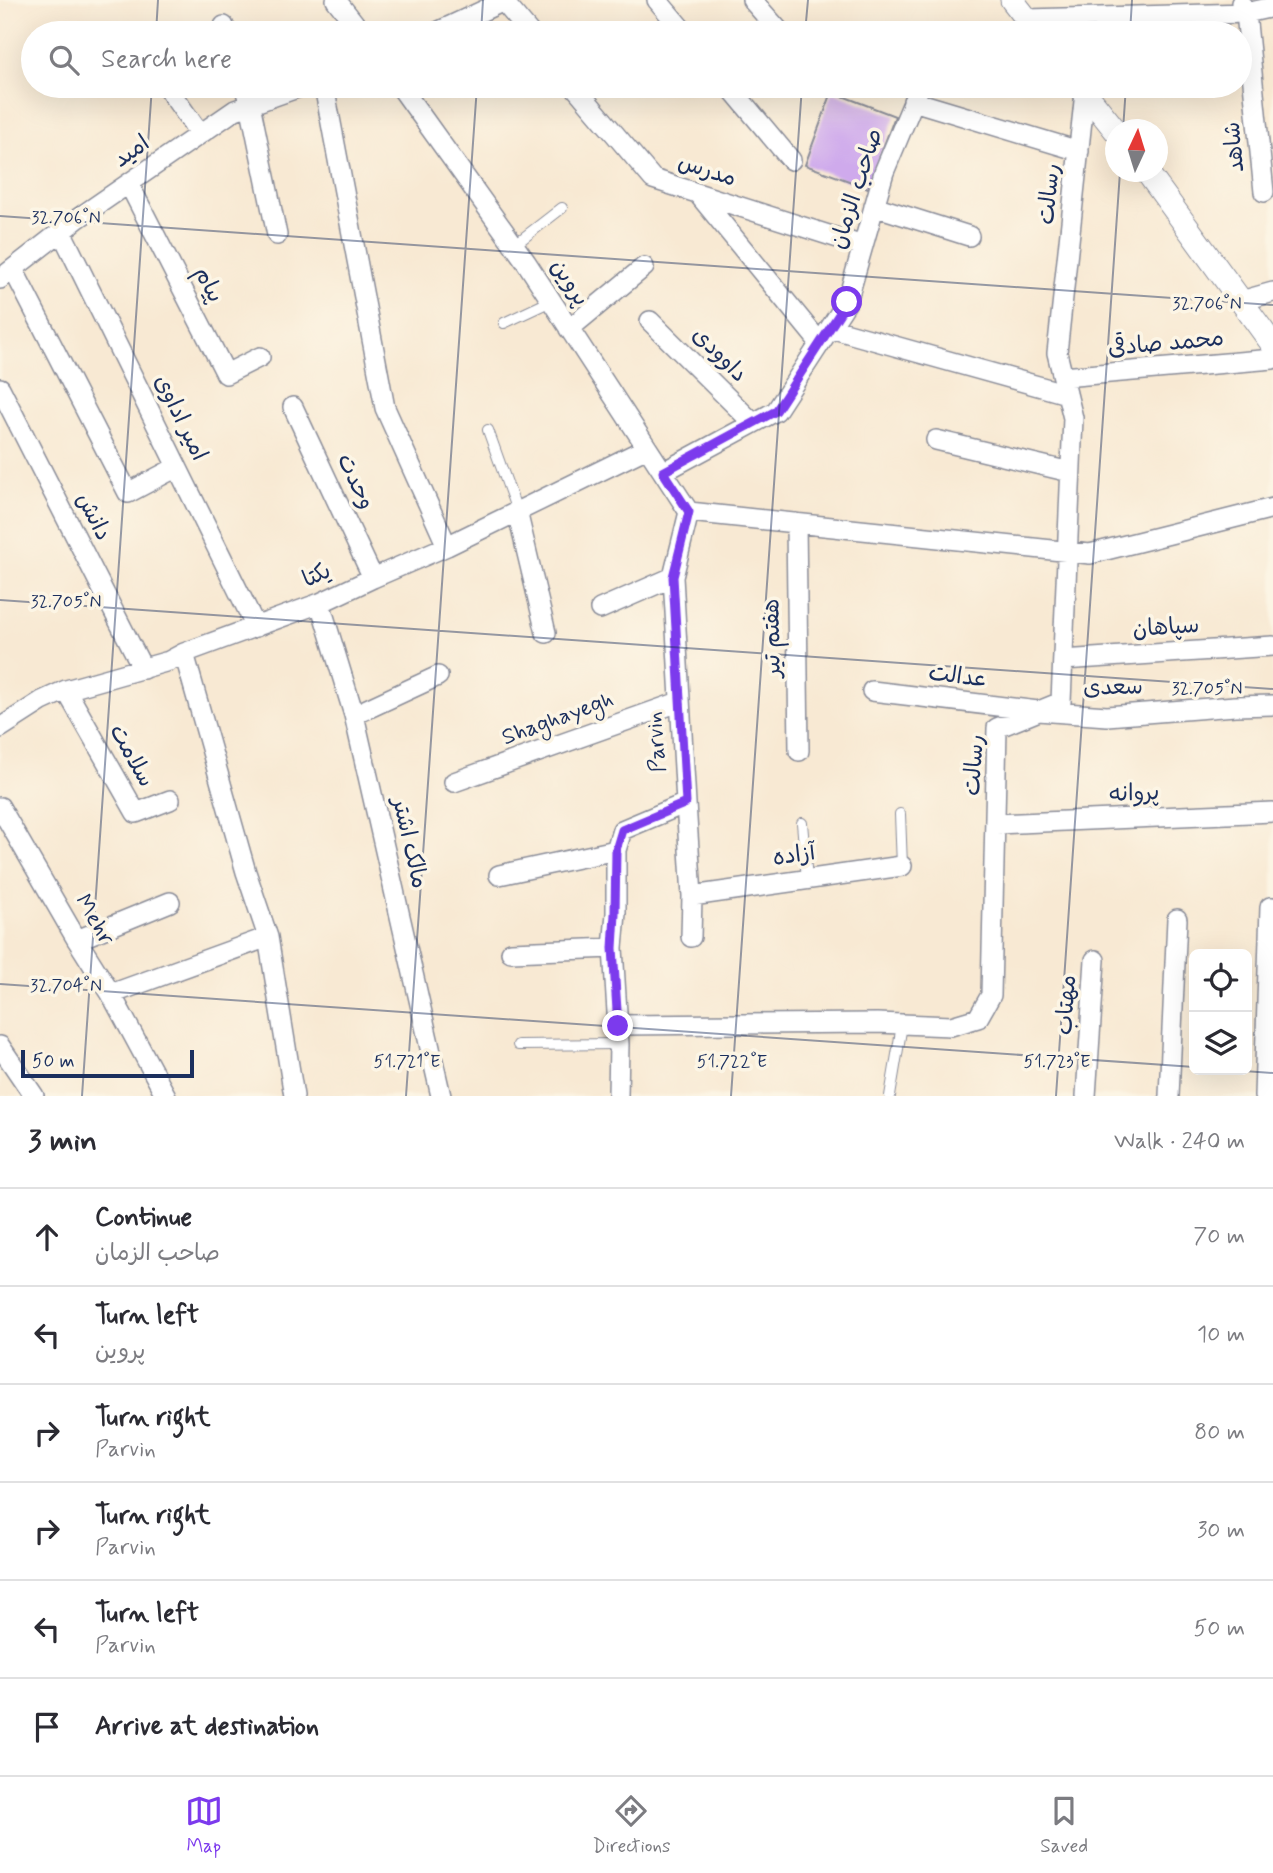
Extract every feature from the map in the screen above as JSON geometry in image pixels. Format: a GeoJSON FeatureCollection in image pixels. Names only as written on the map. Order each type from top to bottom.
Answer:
{"type":"FeatureCollection","features":[{"type":"Feature","properties":{"kind":"street"},"geometry":{"type":"LineString","coordinates":[[336,0],[353,21]]}},
{"type":"Feature","properties":{"kind":"street"},"geometry":{"type":"LineString","coordinates":[[657,0],[675,21]]}},
{"type":"Feature","properties":{"kind":"street"},"geometry":{"type":"LineString","coordinates":[[752,0],[770,21]]}},
{"type":"Feature","properties":{"kind":"street"},"geometry":{"type":"LineString","coordinates":[[1012,0],[1029,21]]}},
{"type":"Feature","properties":{"kind":"street"},"geometry":{"type":"LineString","coordinates":[[461,21],[504,1],[520,21]]}},
{"type":"Feature","properties":{"kind":"street"},"geometry":{"type":"LineString","coordinates":[[1059,21],[1126,8],[1273,7]]}},
{"type":"Feature","properties":{"kind":"street","name":"شاهد"},"geometry":{"type":"LineString","coordinates":[[1252,86],[1264,192]]}},
{"type":"Feature","properties":{"kind":"street"},"geometry":{"type":"LineString","coordinates":[[174,98],[200,134]]}},
{"type":"Feature","properties":{"kind":"street","name":"امید"},"geometry":{"type":"LineString","coordinates":[[6,274],[61,231],[235,110],[245,98]]}},
{"type":"Feature","properties":{"kind":"street"},"geometry":{"type":"LineString","coordinates":[[248,98],[277,235]]}},
{"type":"Feature","properties":{"kind":"street"},"geometry":{"type":"LineString","coordinates":[[326,98],[384,408],[447,546]]}},
{"type":"Feature","properties":{"kind":"street","name":"پروین"},"geometry":{"type":"LineString","coordinates":[[408,98],[551,300],[689,512]]}},
{"type":"Feature","properties":{"kind":"street","name":"مدرس"},"geometry":{"type":"LineString","coordinates":[[584,98],[653,179],[863,246]]}},
{"type":"Feature","properties":{"kind":"street"},"geometry":{"type":"LineString","coordinates":[[739,98],[791,160]]}},
{"type":"Feature","properties":{"kind":"street","name":"صاحب الزمان"},"geometry":{"type":"LineString","coordinates":[[663,472],[776,411],[847,302],[884,172],[914,98]]}},
{"type":"Feature","properties":{"kind":"street"},"geometry":{"type":"LineString","coordinates":[[930,98],[1079,151]]}},
{"type":"Feature","properties":{"kind":"street","name":"رسالت"},"geometry":{"type":"LineString","coordinates":[[902,1024],[951,1026],[978,1018],[991,995],[997,728],[1061,702],[1073,418],[1057,353],[1079,151],[1082,98]]}},
{"type":"Feature","properties":{"kind":"street"},"geometry":{"type":"LineString","coordinates":[[1089,98],[1106,119]]}},
{"type":"Feature","properties":{"kind":"street"},"geometry":{"type":"LineString","coordinates":[[1154,182],[1273,345]]}},
{"type":"Feature","properties":{"kind":"street","name":"پیام"},"geometry":{"type":"LineString","coordinates":[[129,184],[226,374],[260,357]]}},
{"type":"Feature","properties":{"kind":"street"},"geometry":{"type":"LineString","coordinates":[[698,194],[825,335],[1065,386]]}},
{"type":"Feature","properties":{"kind":"street"},"geometry":{"type":"LineString","coordinates":[[874,206],[970,236]]}},
{"type":"Feature","properties":{"kind":"street","name":"امیر اداوی"},"geometry":{"type":"LineString","coordinates":[[61,231],[256,627]]}},
{"type":"Feature","properties":{"kind":"street"},"geometry":{"type":"LineString","coordinates":[[569,329],[643,267]]}},
{"type":"Feature","properties":{"kind":"street"},"geometry":{"type":"LineString","coordinates":[[6,274],[128,493],[177,467]]}},
{"type":"Feature","properties":{"kind":"street"},"geometry":{"type":"LineString","coordinates":[[1241,301],[1273,292]]}},
{"type":"Feature","properties":{"kind":"street","name":"داوودی"},"geometry":{"type":"LineString","coordinates":[[650,321],[753,423]]}},
{"type":"Feature","properties":{"kind":"street","name":"محمد صادقی"},"geometry":{"type":"LineString","coordinates":[[1065,386],[1273,359]]}},
{"type":"Feature","properties":{"kind":"street","name":"دانش"},"geometry":{"type":"LineString","coordinates":[[0,388],[143,669]]}},
{"type":"Feature","properties":{"kind":"street","name":"وحدت"},"geometry":{"type":"LineString","coordinates":[[293,407],[373,578]]}},
{"type":"Feature","properties":{"kind":"street"},"geometry":{"type":"LineString","coordinates":[[936,440],[1070,472]]}},
{"type":"Feature","properties":{"kind":"street","name":"یکتا"},"geometry":{"type":"LineString","coordinates":[[1,726],[66,690],[169,661],[320,603],[447,546],[647,448]]}},
{"type":"Feature","properties":{"kind":"street"},"geometry":{"type":"LineString","coordinates":[[689,512],[1090,554],[1273,508]]}},
{"type":"Feature","properties":{"kind":"street"},"geometry":{"type":"LineString","coordinates":[[517,511],[546,633]]}},
{"type":"Feature","properties":{"kind":"street","name":"Parvin"},"geometry":{"type":"LineString","coordinates":[[616,850],[622,830],[686,803],[673,577],[689,512]]}},
{"type":"Feature","properties":{"kind":"street","name":"هفتم تیر"},"geometry":{"type":"LineString","coordinates":[[796,523],[799,751]]}},
{"type":"Feature","properties":{"kind":"street"},"geometry":{"type":"LineString","coordinates":[[600,609],[673,577]]}},
{"type":"Feature","properties":{"kind":"street","name":"مالک اشتر"},"geometry":{"type":"LineString","coordinates":[[320,603],[354,715],[441,1096]]}},
{"type":"Feature","properties":{"kind":"street","name":"سپاهان"},"geometry":{"type":"LineString","coordinates":[[1063,660],[1273,646]]}},
{"type":"Feature","properties":{"kind":"street"},"geometry":{"type":"LineString","coordinates":[[184,653],[246,872],[268,937],[294,1096]]}},
{"type":"Feature","properties":{"kind":"street"},"geometry":{"type":"LineString","coordinates":[[354,715],[438,676]]}},
{"type":"Feature","properties":{"kind":"street","name":"سلامت"},"geometry":{"type":"LineString","coordinates":[[66,690],[136,813],[170,800]]}},
{"type":"Feature","properties":{"kind":"street","name":"عدالت"},"geometry":{"type":"LineString","coordinates":[[872,691],[1038,711]]}},
{"type":"Feature","properties":{"kind":"street","name":"Shaghayegh"},"geometry":{"type":"LineString","coordinates":[[454,782],[679,702]]}},
{"type":"Feature","properties":{"kind":"street","name":"سعدی"},"geometry":{"type":"LineString","coordinates":[[1038,711],[1107,716],[1273,705]]}},
{"type":"Feature","properties":{"kind":"street"},"geometry":{"type":"LineString","coordinates":[[686,803],[692,896],[691,937]]}},
{"type":"Feature","properties":{"kind":"street","name":"Mehr"},"geometry":{"type":"LineString","coordinates":[[0,807],[76,940],[111,994],[166,1096]]}},
{"type":"Feature","properties":{"kind":"street","name":"پروانه"},"geometry":{"type":"LineString","coordinates":[[996,824],[1273,813]]}},
{"type":"Feature","properties":{"kind":"street"},"geometry":{"type":"LineString","coordinates":[[499,875],[616,850],[613,948],[618,1096]]}},
{"type":"Feature","properties":{"kind":"street","name":"آزاده"},"geometry":{"type":"LineString","coordinates":[[692,896],[902,866]]}},
{"type":"Feature","properties":{"kind":"street"},"geometry":{"type":"LineString","coordinates":[[76,940],[170,902]]}},
{"type":"Feature","properties":{"kind":"street"},"geometry":{"type":"LineString","coordinates":[[1264,1096],[1270,907],[1273,906]]}},
{"type":"Feature","properties":{"kind":"street"},"geometry":{"type":"LineString","coordinates":[[1169,1096],[1177,919]]}},
{"type":"Feature","properties":{"kind":"street"},"geometry":{"type":"LineString","coordinates":[[111,994],[268,937]]}},
{"type":"Feature","properties":{"kind":"street"},"geometry":{"type":"LineString","coordinates":[[511,952],[613,948]]}},
{"type":"Feature","properties":{"kind":"street","name":"مهتاب"},"geometry":{"type":"LineString","coordinates":[[1086,1096],[1095,960]]}},
{"type":"Feature","properties":{"kind":"street"},"geometry":{"type":"LineString","coordinates":[[618,1035],[902,1024]]}},
{"type":"Feature","properties":{"kind":"street"},"geometry":{"type":"LineString","coordinates":[[0,1045],[34,1096]]}},
{"type":"Feature","properties":{"kind":"lane"},"geometry":{"type":"LineString","coordinates":[[513,246],[562,208]]}},
{"type":"Feature","properties":{"kind":"lane"},"geometry":{"type":"LineString","coordinates":[[503,323],[551,300]]}},
{"type":"Feature","properties":{"kind":"lane"},"geometry":{"type":"LineString","coordinates":[[488,430],[517,511]]}},
{"type":"Feature","properties":{"kind":"lane"},"geometry":{"type":"LineString","coordinates":[[900,814],[902,866]]}},
{"type":"Feature","properties":{"kind":"lane"},"geometry":{"type":"LineString","coordinates":[[802,823],[807,879]]}},
{"type":"Feature","properties":{"kind":"lane"},"geometry":{"type":"LineString","coordinates":[[890,1096],[902,1024]]}},
{"type":"Feature","properties":{"kind":"lane"},"geometry":{"type":"LineString","coordinates":[[518,1045],[618,1035]]}},
{"type":"Feature","properties":{"kind":"building"},"geometry":{"type":"Polygon","coordinates":[[[830,98],[848,98],[895,116],[868,188],[805,165],[830,98]]]}},
{"type":"Feature","properties":{"kind":"route"},"geometry":{"type":"LineString","coordinates":[[618,1026],[613,948],[616,850],[622,830],[686,803],[673,577],[689,512],[663,472],[776,411],[847,302]]}}]}
